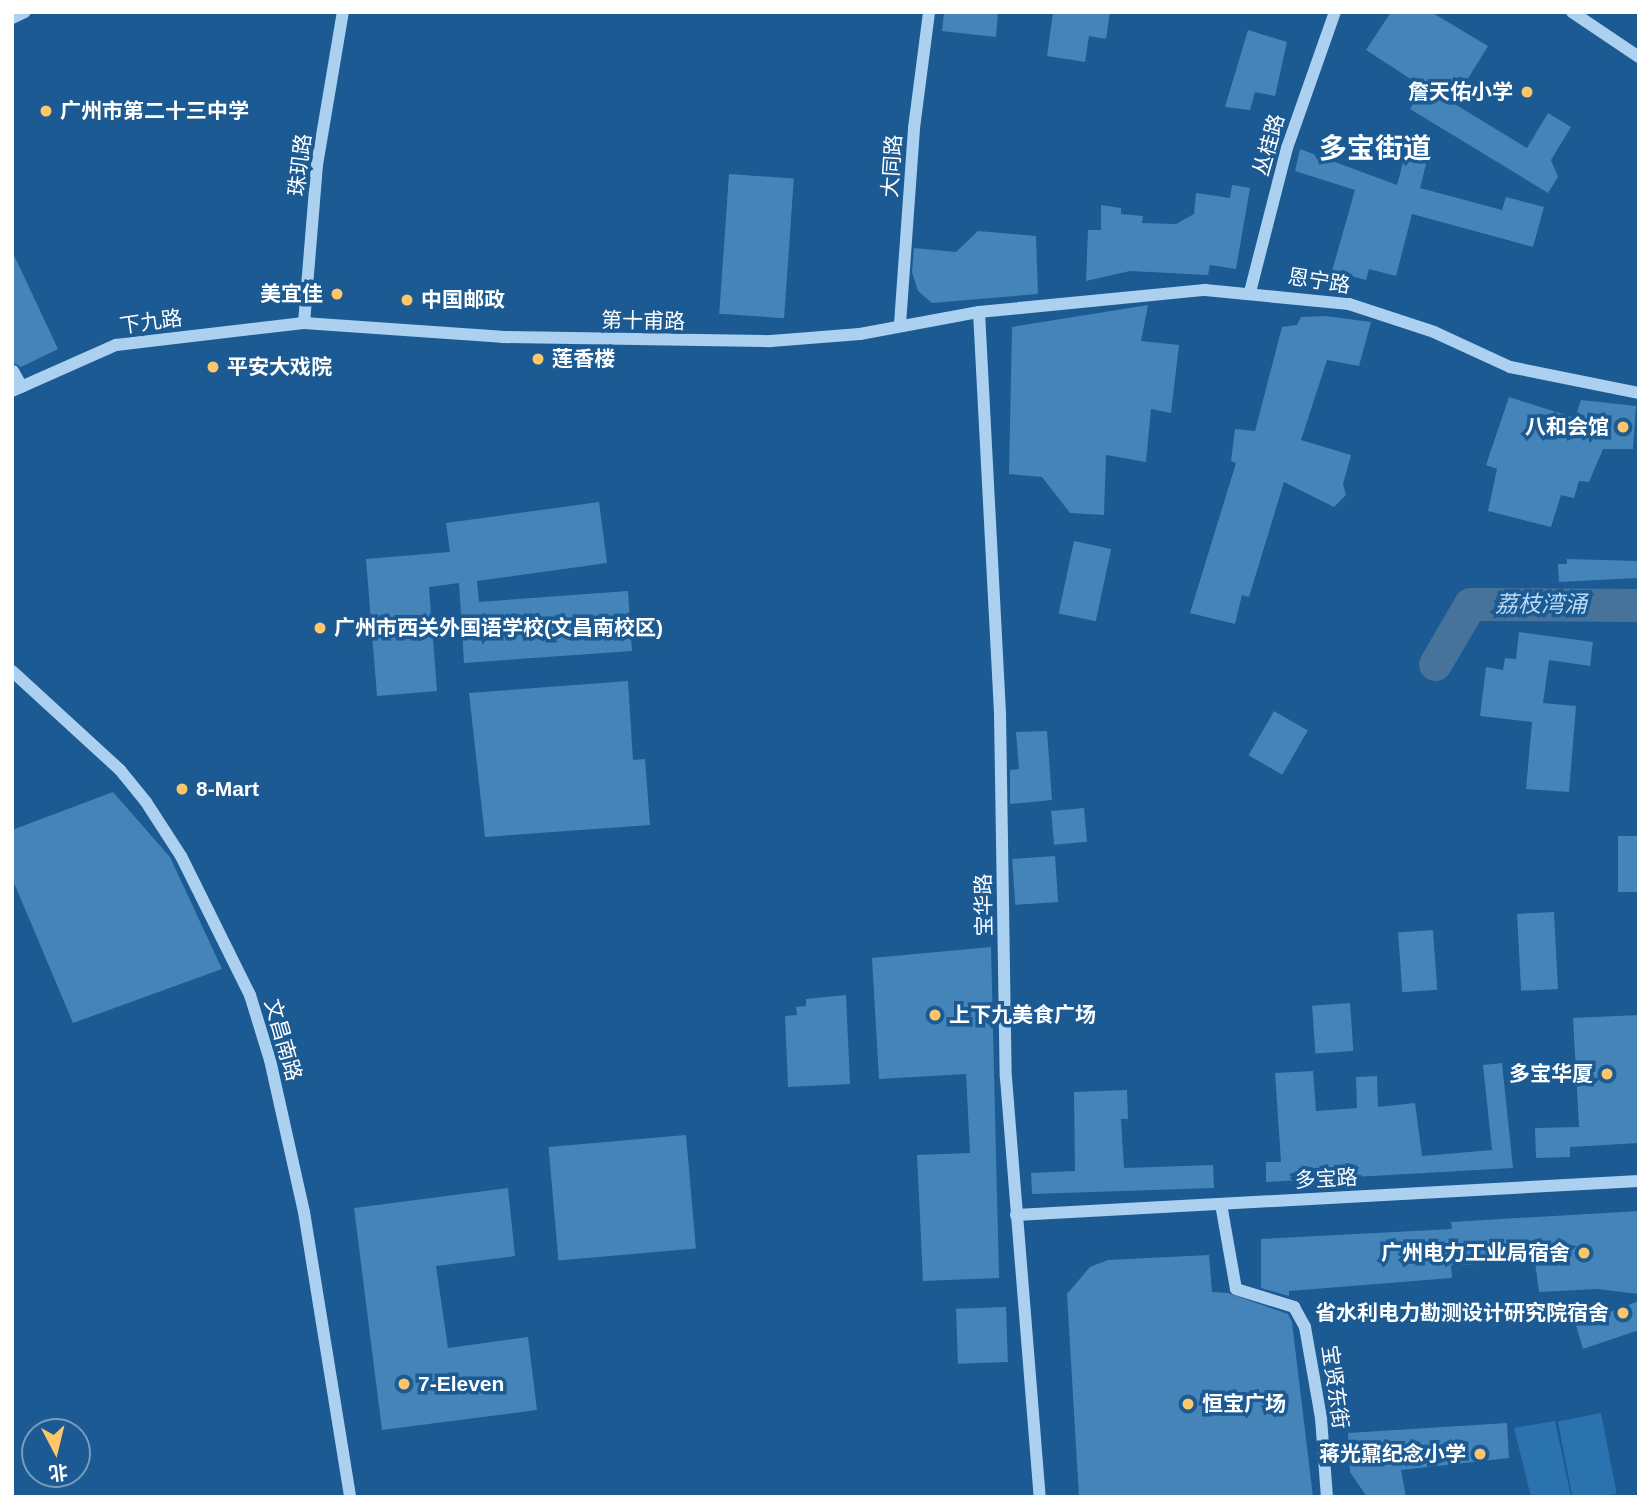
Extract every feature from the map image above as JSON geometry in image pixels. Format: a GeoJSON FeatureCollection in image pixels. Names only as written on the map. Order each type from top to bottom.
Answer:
{"type":"FeatureCollection","features":[{"type":"Feature","properties":{"kind":"street"},"geometry":{"type":"LineString","coordinates":[[12,18],[25,12]]}},
{"type":"Feature","properties":{"kind":"street","name":"珠玑路"},"geometry":{"type":"LineString","coordinates":[[304,323],[317,165],[343,12]]}},
{"type":"Feature","properties":{"kind":"street","name":"大同路"},"geometry":{"type":"LineString","coordinates":[[900,324],[914,128],[929,12]]}},
{"type":"Feature","properties":{"kind":"street","name":"丛桂路"},"geometry":{"type":"LineString","coordinates":[[1250,292],[1287,148],[1335,12]]}},
{"type":"Feature","properties":{"kind":"street"},"geometry":{"type":"LineString","coordinates":[[1572,12],[1639,57]]}},
{"type":"Feature","properties":{"kind":"street","name":"恩宁路"},"geometry":{"type":"LineString","coordinates":[[979,312],[1046,309],[1146,294],[1250,292],[1349,304],[1434,332],[1510,367],[1565,382],[1639,393]]}},
{"type":"Feature","properties":{"kind":"street","name":"第十甫路"},"geometry":{"type":"LineString","coordinates":[[304,323],[502,337],[744,341],[860,334],[900,324],[979,312]]}},
{"type":"Feature","properties":{"kind":"street","name":"宝华路"},"geometry":{"type":"LineString","coordinates":[[979,312],[999,687],[1004,1047],[1040,1497]]}},
{"type":"Feature","properties":{"kind":"street","name":"下九路"},"geometry":{"type":"LineString","coordinates":[[17,389],[116,345],[304,323]]}},
{"type":"Feature","properties":{"kind":"street"},"geometry":{"type":"LineString","coordinates":[[13,371],[17,389]]}},
{"type":"Feature","properties":{"kind":"street","name":"文昌南路"},"geometry":{"type":"LineString","coordinates":[[12,671],[120,770],[146,802],[208,907],[250,995],[270,1060],[304,1212],[350,1497]]}},
{"type":"Feature","properties":{"kind":"street","name":"多宝路"},"geometry":{"type":"LineString","coordinates":[[1016,1216],[1639,1181]]}},
{"type":"Feature","properties":{"kind":"street","name":"宝贤东街"},"geometry":{"type":"LineString","coordinates":[[1221,1204],[1236,1289],[1294,1307],[1305,1327],[1319,1396],[1327,1497]]}},
{"type":"Feature","properties":{"kind":"shaded area"},"geometry":{"type":"Polygon","coordinates":[[[1601,1413],[1617,1493],[1573,1497],[1558,1421],[1601,1413]]]}},
{"type":"Feature","properties":{"kind":"shaded area"},"geometry":{"type":"Polygon","coordinates":[[[1555,1421],[1571,1497],[1531,1497],[1514,1428],[1555,1421]]]}},
{"type":"Feature","properties":{"kind":"building"},"geometry":{"type":"Polygon","coordinates":[[[944,12],[998,12],[996,37],[942,31],[944,12]]]}},
{"type":"Feature","properties":{"kind":"building"},"geometry":{"type":"Polygon","coordinates":[[[1053,12],[1110,12],[1106,39],[1089,36],[1085,62],[1047,56],[1053,12]]]}},
{"type":"Feature","properties":{"kind":"building"},"geometry":{"type":"Polygon","coordinates":[[[1391,12],[1431,12],[1488,46],[1453,103],[1527,148],[1548,113],[1571,127],[1551,160],[1558,177],[1548,193],[1410,109],[1423,87],[1366,50],[1391,12]]]}},
{"type":"Feature","properties":{"kind":"building"},"geometry":{"type":"Polygon","coordinates":[[[1248,30],[1287,42],[1275,96],[1255,92],[1250,110],[1225,107],[1248,30]]]}},
{"type":"Feature","properties":{"kind":"building"},"geometry":{"type":"Polygon","coordinates":[[[1300,149],[1397,185],[1405,155],[1427,160],[1420,188],[1502,210],[1506,197],[1544,207],[1533,247],[1412,214],[1396,276],[1369,269],[1366,280],[1332,271],[1355,190],[1295,171],[1300,149]]]}},
{"type":"Feature","properties":{"kind":"building"},"geometry":{"type":"Polygon","coordinates":[[[729,174],[794,179],[784,318],[719,314],[729,174]]]}},
{"type":"Feature","properties":{"kind":"building"},"geometry":{"type":"Polygon","coordinates":[[[1232,185],[1250,188],[1236,269],[1210,265],[1208,275],[1130,271],[1086,281],[1088,230],[1101,230],[1101,205],[1121,208],[1121,214],[1143,216],[1142,223],[1176,224],[1194,214],[1196,193],[1230,198],[1232,185]]]}},
{"type":"Feature","properties":{"kind":"building"},"geometry":{"type":"Polygon","coordinates":[[[978,231],[1036,236],[1038,294],[932,303],[918,291],[912,272],[914,248],[956,252],[978,231]]]}},
{"type":"Feature","properties":{"kind":"building"},"geometry":{"type":"Polygon","coordinates":[[[12,251],[58,349],[21,367],[12,362],[12,251]]]}},
{"type":"Feature","properties":{"kind":"building"},"geometry":{"type":"Polygon","coordinates":[[[1148,305],[1141,341],[1179,345],[1171,413],[1151,409],[1146,462],[1106,455],[1104,515],[1070,513],[1042,477],[1009,474],[1012,327],[1148,305]]]}},
{"type":"Feature","properties":{"kind":"building"},"geometry":{"type":"Polygon","coordinates":[[[1325,316],[1371,322],[1359,366],[1327,360],[1301,440],[1351,455],[1343,484],[1346,495],[1334,507],[1284,482],[1249,597],[1242,595],[1235,624],[1190,613],[1236,463],[1231,461],[1235,429],[1255,431],[1282,327],[1297,325],[1301,317],[1325,316]]]}},
{"type":"Feature","properties":{"kind":"building"},"geometry":{"type":"Polygon","coordinates":[[[1509,397],[1575,418],[1581,400],[1636,406],[1633,449],[1603,449],[1589,482],[1579,481],[1574,498],[1561,495],[1551,527],[1488,511],[1497,469],[1486,465],[1509,397]]]}},
{"type":"Feature","properties":{"kind":"building"},"geometry":{"type":"Polygon","coordinates":[[[599,502],[607,563],[477,581],[479,602],[628,591],[632,651],[464,663],[459,583],[429,587],[437,691],[377,696],[366,559],[450,552],[446,523],[599,502]]]}},
{"type":"Feature","properties":{"kind":"building"},"geometry":{"type":"Polygon","coordinates":[[[1074,541],[1111,549],[1096,621],[1059,613],[1074,541]]]}},
{"type":"Feature","properties":{"kind":"building"},"geometry":{"type":"Polygon","coordinates":[[[1567,559],[1638,561],[1638,578],[1559,582],[1558,564],[1567,564],[1567,559]]]}},
{"type":"Feature","properties":{"kind":"building"},"geometry":{"type":"Polygon","coordinates":[[[1519,632],[1593,642],[1590,666],[1549,660],[1543,703],[1576,706],[1569,792],[1526,789],[1532,722],[1480,716],[1486,667],[1503,670],[1505,658],[1516,659],[1519,632]]]}},
{"type":"Feature","properties":{"kind":"building"},"geometry":{"type":"Polygon","coordinates":[[[628,681],[633,760],[645,759],[650,825],[485,837],[469,693],[628,681]]]}},
{"type":"Feature","properties":{"kind":"building"},"geometry":{"type":"Polygon","coordinates":[[[1274,711],[1308,731],[1282,775],[1248,755],[1274,711]]]}},
{"type":"Feature","properties":{"kind":"building"},"geometry":{"type":"Polygon","coordinates":[[[1047,731],[1052,800],[1010,804],[1010,770],[1019,769],[1016,732],[1047,731]]]}},
{"type":"Feature","properties":{"kind":"building"},"geometry":{"type":"Polygon","coordinates":[[[113,792],[170,857],[222,969],[73,1023],[12,878],[12,830],[113,792]]]}},
{"type":"Feature","properties":{"kind":"building"},"geometry":{"type":"Polygon","coordinates":[[[1084,808],[1087,842],[1054,845],[1051,811],[1084,808]]]}},
{"type":"Feature","properties":{"kind":"building"},"geometry":{"type":"Polygon","coordinates":[[[1618,836],[1639,836],[1639,892],[1618,892],[1618,836]]]}},
{"type":"Feature","properties":{"kind":"building"},"geometry":{"type":"Polygon","coordinates":[[[1055,856],[1058,902],[1015,905],[1012,859],[1055,856]]]}},
{"type":"Feature","properties":{"kind":"building"},"geometry":{"type":"Polygon","coordinates":[[[1554,912],[1558,989],[1521,991],[1517,914],[1554,912]]]}},
{"type":"Feature","properties":{"kind":"building"},"geometry":{"type":"Polygon","coordinates":[[[1433,930],[1437,990],[1402,992],[1398,932],[1433,930]]]}},
{"type":"Feature","properties":{"kind":"building"},"geometry":{"type":"Polygon","coordinates":[[[991,947],[999,1278],[923,1281],[917,1155],[970,1153],[966,1074],[879,1079],[872,958],[991,947]]]}},
{"type":"Feature","properties":{"kind":"building"},"geometry":{"type":"Polygon","coordinates":[[[846,995],[850,1084],[788,1087],[785,1016],[797,1015],[796,1007],[806,1006],[806,999],[846,995]]]}},
{"type":"Feature","properties":{"kind":"building"},"geometry":{"type":"Polygon","coordinates":[[[1350,1003],[1353,1051],[1315,1054],[1312,1006],[1350,1003]]]}},
{"type":"Feature","properties":{"kind":"building","name":"多宝华厦"},"geometry":{"type":"Polygon","coordinates":[[[1639,1015],[1639,1143],[1570,1147],[1570,1157],[1536,1158],[1535,1128],[1579,1127],[1573,1018],[1639,1015]]]}},
{"type":"Feature","properties":{"kind":"building"},"geometry":{"type":"Polygon","coordinates":[[[1502,1063],[1513,1168],[1266,1182],[1266,1162],[1281,1162],[1275,1073],[1313,1071],[1316,1111],[1357,1108],[1356,1077],[1377,1076],[1378,1107],[1415,1103],[1422,1156],[1492,1150],[1483,1065],[1502,1063]]]}},
{"type":"Feature","properties":{"kind":"building"},"geometry":{"type":"Polygon","coordinates":[[[1127,1090],[1128,1119],[1121,1119],[1124,1168],[1213,1165],[1214,1188],[1032,1194],[1031,1173],[1075,1171],[1074,1092],[1127,1090]]]}},
{"type":"Feature","properties":{"kind":"building"},"geometry":{"type":"Polygon","coordinates":[[[686,1135],[696,1249],[558,1261],[549,1147],[686,1135]]]}},
{"type":"Feature","properties":{"kind":"building"},"geometry":{"type":"Polygon","coordinates":[[[508,1188],[515,1256],[436,1266],[448,1348],[528,1337],[537,1410],[382,1430],[354,1208],[508,1188]]]}},
{"type":"Feature","properties":{"kind":"building"},"geometry":{"type":"Polygon","coordinates":[[[1639,1211],[1639,1294],[1597,1289],[1539,1292],[1535,1262],[1451,1265],[1452,1278],[1289,1291],[1289,1296],[1261,1288],[1261,1239],[1452,1229],[1451,1222],[1639,1211]]]}},
{"type":"Feature","properties":{"kind":"building","name":"恒宝广场"},"geometry":{"type":"Polygon","coordinates":[[[1209,1255],[1212,1292],[1228,1293],[1288,1314],[1292,1322],[1313,1497],[1079,1497],[1067,1294],[1090,1267],[1108,1260],[1209,1255]]]}},
{"type":"Feature","properties":{"kind":"building","name":"省水利电力勘测设计研究院宿舍"},"geometry":{"type":"Polygon","coordinates":[[[1639,1301],[1639,1330],[1583,1349],[1576,1325],[1639,1301]]]}},
{"type":"Feature","properties":{"kind":"building"},"geometry":{"type":"Polygon","coordinates":[[[1006,1307],[1008,1362],[958,1364],[956,1309],[1006,1307]]]}},
{"type":"Feature","properties":{"kind":"building"},"geometry":{"type":"Polygon","coordinates":[[[1507,1423],[1509,1458],[1401,1470],[1406,1497],[1367,1497],[1350,1472],[1348,1433],[1507,1423]]]}},
{"type":"Feature","properties":{"kind":"waterway","name":"荔枝湾涌"},"geometry":{"type":"LineString","coordinates":[[1435,664],[1470,604],[1639,605]]}},
{"type":"Feature","properties":{"kind":"place","name":"詹天佑小学"},"geometry":{"type":"Point","coordinates":[1527,92]}},
{"type":"Feature","properties":{"kind":"place","name":"广州市第二十三中学"},"geometry":{"type":"Point","coordinates":[46,111]}},
{"type":"Feature","properties":{"kind":"place","name":"美宜佳"},"geometry":{"type":"Point","coordinates":[337,294]}},
{"type":"Feature","properties":{"kind":"place","name":"中国邮政"},"geometry":{"type":"Point","coordinates":[407,300]}},
{"type":"Feature","properties":{"kind":"place","name":"莲香楼"},"geometry":{"type":"Point","coordinates":[538,359]}},
{"type":"Feature","properties":{"kind":"place","name":"平安大戏院"},"geometry":{"type":"Point","coordinates":[213,367]}},
{"type":"Feature","properties":{"kind":"place","name":"八和会馆"},"geometry":{"type":"Point","coordinates":[1623,427]}},
{"type":"Feature","properties":{"kind":"place","name":"广州市西关外国语学校(文昌南校区)"},"geometry":{"type":"Point","coordinates":[320,628]}},
{"type":"Feature","properties":{"kind":"place","name":"8-Mart"},"geometry":{"type":"Point","coordinates":[182,789]}},
{"type":"Feature","properties":{"kind":"place","name":"上下九美食广场"},"geometry":{"type":"Point","coordinates":[935,1015]}},
{"type":"Feature","properties":{"kind":"place","name":"多宝华厦"},"geometry":{"type":"Point","coordinates":[1607,1074]}},
{"type":"Feature","properties":{"kind":"place","name":"广州电力工业局宿舍"},"geometry":{"type":"Point","coordinates":[1584,1253]}},
{"type":"Feature","properties":{"kind":"place","name":"省水利电力勘测设计研究院宿舍"},"geometry":{"type":"Point","coordinates":[1623,1313]}},
{"type":"Feature","properties":{"kind":"place","name":"7-Eleven"},"geometry":{"type":"Point","coordinates":[404,1384]}},
{"type":"Feature","properties":{"kind":"place","name":"恒宝广场"},"geometry":{"type":"Point","coordinates":[1188,1404]}},
{"type":"Feature","properties":{"kind":"place","name":"蒋光鼐纪念小学"},"geometry":{"type":"Point","coordinates":[1480,1454]}},
{"type":"Feature","properties":{"kind":"district","name":"多宝街道"},"geometry":{"type":"Point","coordinates":[1375,149]}}]}
